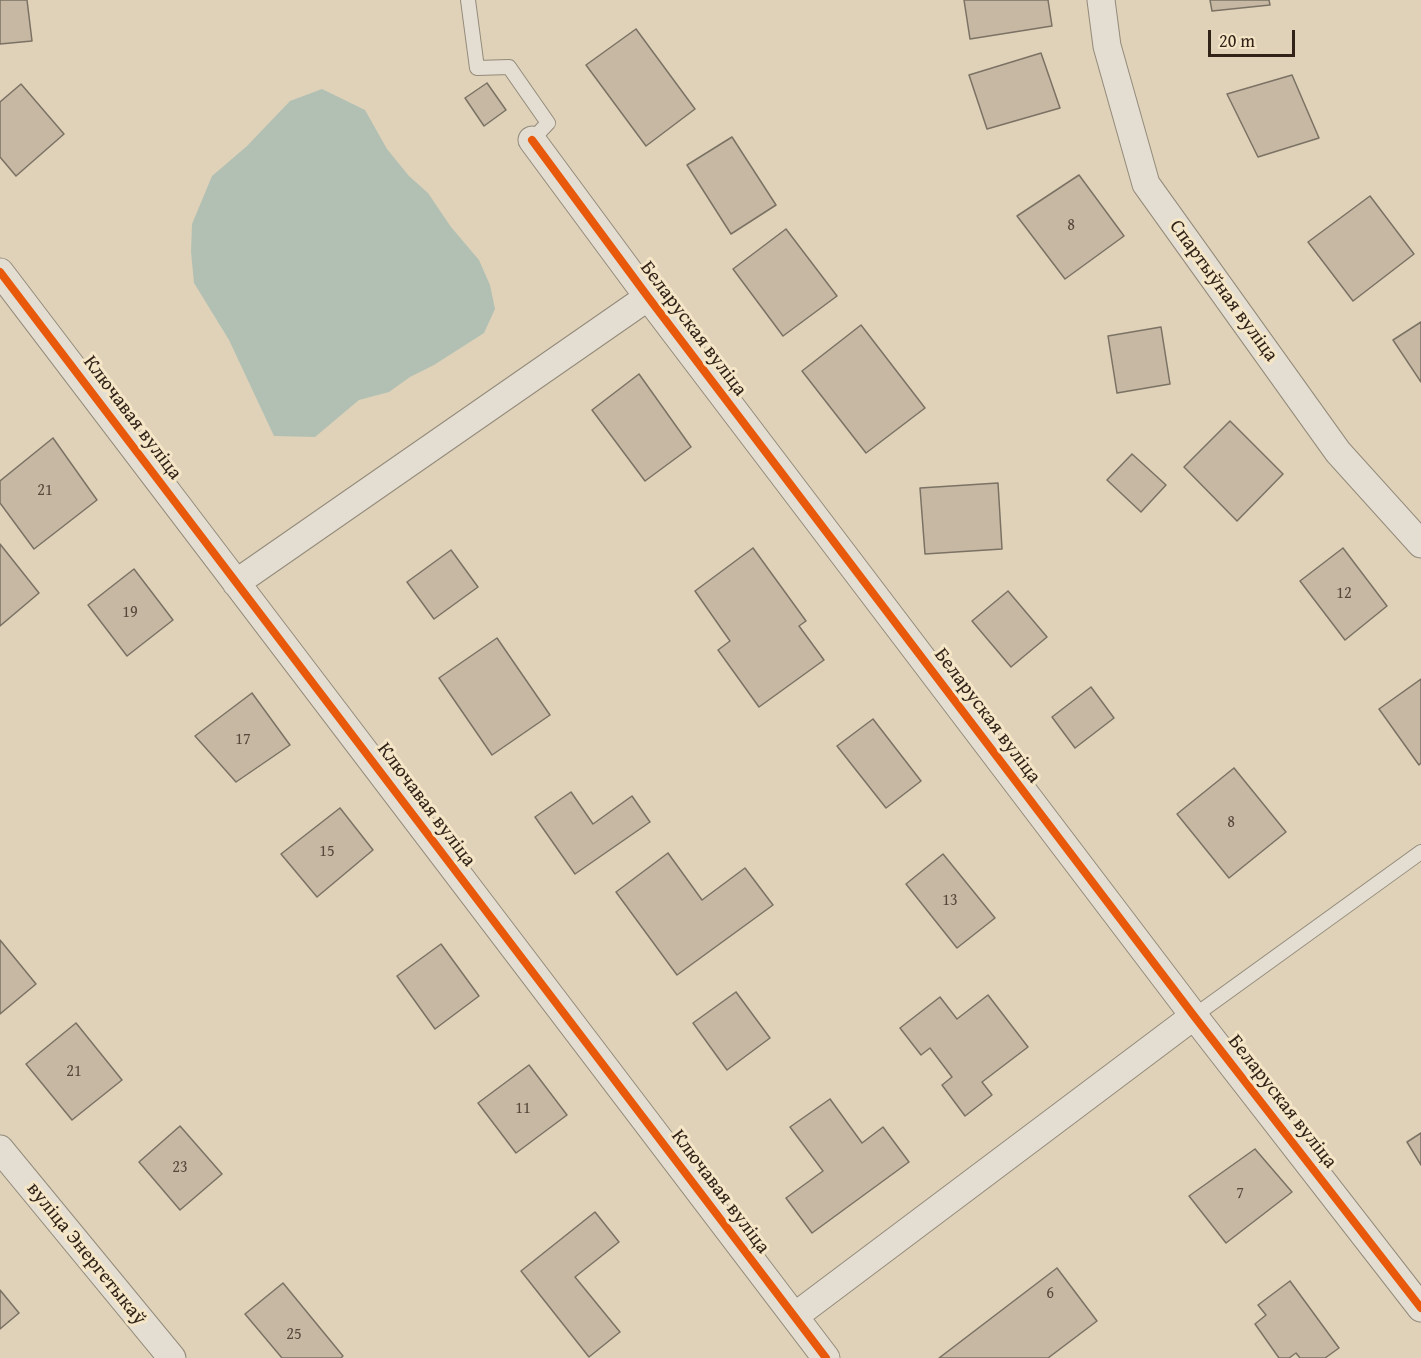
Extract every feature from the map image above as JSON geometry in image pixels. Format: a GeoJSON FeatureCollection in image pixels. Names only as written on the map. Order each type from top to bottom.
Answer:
{"type":"FeatureCollection","features":[{"type":"Feature","properties":{"kind":"street","name":"Спартыўная вуліца"},"geometry":{"type":"LineString","coordinates":[[1101,0],[1107,46],[1146,184],[1338,452],[1421,544]]}},
{"type":"Feature","properties":{"kind":"street","name":"Беларуская вуліца"},"geometry":{"type":"LineString","coordinates":[[532,140],[648,297],[1194,1016],[1421,1308]]}},
{"type":"Feature","properties":{"kind":"street","name":"Ключавая вуліца"},"geometry":{"type":"LineString","coordinates":[[0,272],[795,1316],[816,1354]]}},
{"type":"Feature","properties":{"kind":"street"},"geometry":{"type":"LineString","coordinates":[[236,583],[648,297]]}},
{"type":"Feature","properties":{"kind":"street"},"geometry":{"type":"LineString","coordinates":[[795,1316],[1194,1016]]}},
{"type":"Feature","properties":{"kind":"street","name":"вуліца Энергетыкаў"},"geometry":{"type":"LineString","coordinates":[[0,1149],[172,1358]]}},
{"type":"Feature","properties":{"kind":"lane"},"geometry":{"type":"LineString","coordinates":[[468,0],[477,68],[509,68],[548,123],[532,140]]}},
{"type":"Feature","properties":{"kind":"lane"},"geometry":{"type":"LineString","coordinates":[[1194,1016],[1421,852]]}},
{"type":"Feature","properties":{"kind":"shaded area"},"geometry":{"type":"Polygon","coordinates":[[[322,89],[365,110],[387,149],[409,176],[428,193],[451,227],[479,260],[490,285],[495,309],[484,333],[389,392],[359,400],[315,437],[274,436],[229,340],[194,283],[191,252],[192,224],[212,176],[247,146],[290,101],[322,89]]]}},
{"type":"Feature","properties":{"kind":"building"},"geometry":{"type":"Polygon","coordinates":[[[0,0],[27,0],[32,41],[0,44],[0,0]]]}},
{"type":"Feature","properties":{"kind":"building"},"geometry":{"type":"Polygon","coordinates":[[[964,0],[1048,0],[1052,26],[970,39],[964,0]]]}},
{"type":"Feature","properties":{"kind":"building"},"geometry":{"type":"Polygon","coordinates":[[[1210,0],[1269,0],[1270,5],[1212,11],[1210,0]]]}},
{"type":"Feature","properties":{"kind":"building"},"geometry":{"type":"Polygon","coordinates":[[[636,29],[695,109],[646,146],[586,65],[636,29]]]}},
{"type":"Feature","properties":{"kind":"building"},"geometry":{"type":"Polygon","coordinates":[[[1041,53],[1060,108],[987,129],[969,75],[1041,53]]]}},
{"type":"Feature","properties":{"kind":"building"},"geometry":{"type":"Polygon","coordinates":[[[1292,75],[1319,138],[1258,157],[1227,94],[1292,75]]]}},
{"type":"Feature","properties":{"kind":"building"},"geometry":{"type":"Polygon","coordinates":[[[487,83],[506,110],[484,126],[465,98],[487,83]]]}},
{"type":"Feature","properties":{"kind":"building"},"geometry":{"type":"Polygon","coordinates":[[[21,84],[64,134],[16,176],[0,157],[0,102],[21,84]]]}},
{"type":"Feature","properties":{"kind":"building"},"geometry":{"type":"Polygon","coordinates":[[[732,137],[776,205],[731,234],[687,165],[732,137]]]}},
{"type":"Feature","properties":{"kind":"building"},"geometry":{"type":"Polygon","coordinates":[[[1079,175],[1124,236],[1065,279],[1017,216],[1079,175]]]}},
{"type":"Feature","properties":{"kind":"building"},"geometry":{"type":"Polygon","coordinates":[[[1370,196],[1414,254],[1353,301],[1308,242],[1370,196]]]}},
{"type":"Feature","properties":{"kind":"building"},"geometry":{"type":"Polygon","coordinates":[[[786,229],[837,296],[783,336],[733,269],[786,229]]]}},
{"type":"Feature","properties":{"kind":"building"},"geometry":{"type":"Polygon","coordinates":[[[1421,322],[1421,382],[1393,340],[1421,322]]]}},
{"type":"Feature","properties":{"kind":"building"},"geometry":{"type":"Polygon","coordinates":[[[861,325],[925,408],[866,453],[802,371],[861,325]]]}},
{"type":"Feature","properties":{"kind":"building"},"geometry":{"type":"Polygon","coordinates":[[[1161,327],[1170,384],[1117,393],[1108,336],[1161,327]]]}},
{"type":"Feature","properties":{"kind":"building"},"geometry":{"type":"Polygon","coordinates":[[[639,374],[691,447],[645,481],[592,410],[639,374]]]}},
{"type":"Feature","properties":{"kind":"building"},"geometry":{"type":"Polygon","coordinates":[[[1230,421],[1283,474],[1237,521],[1184,467],[1230,421]]]}},
{"type":"Feature","properties":{"kind":"building"},"geometry":{"type":"Polygon","coordinates":[[[53,438],[97,500],[34,549],[0,503],[0,481],[53,438]]]}},
{"type":"Feature","properties":{"kind":"building"},"geometry":{"type":"Polygon","coordinates":[[[1132,454],[1166,485],[1141,512],[1107,480],[1132,454]]]}},
{"type":"Feature","properties":{"kind":"building"},"geometry":{"type":"Polygon","coordinates":[[[998,483],[1002,549],[925,554],[920,488],[998,483]]]}},
{"type":"Feature","properties":{"kind":"building"},"geometry":{"type":"Polygon","coordinates":[[[0,544],[39,593],[0,626],[0,544]]]}},
{"type":"Feature","properties":{"kind":"building"},"geometry":{"type":"Polygon","coordinates":[[[753,548],[806,621],[799,626],[824,660],[759,707],[718,650],[730,641],[695,591],[753,548]]]}},
{"type":"Feature","properties":{"kind":"building"},"geometry":{"type":"Polygon","coordinates":[[[1343,548],[1387,606],[1345,640],[1300,581],[1343,548]]]}},
{"type":"Feature","properties":{"kind":"building"},"geometry":{"type":"Polygon","coordinates":[[[451,550],[478,587],[434,619],[407,582],[451,550]]]}},
{"type":"Feature","properties":{"kind":"building"},"geometry":{"type":"Polygon","coordinates":[[[134,569],[173,620],[127,656],[88,605],[134,569]]]}},
{"type":"Feature","properties":{"kind":"building"},"geometry":{"type":"Polygon","coordinates":[[[1008,591],[1047,637],[1011,667],[972,621],[1008,591]]]}},
{"type":"Feature","properties":{"kind":"building"},"geometry":{"type":"Polygon","coordinates":[[[497,638],[550,715],[492,755],[439,678],[497,638]]]}},
{"type":"Feature","properties":{"kind":"building"},"geometry":{"type":"Polygon","coordinates":[[[1421,679],[1421,763],[1419,765],[1379,709],[1421,679]]]}},
{"type":"Feature","properties":{"kind":"building"},"geometry":{"type":"Polygon","coordinates":[[[1091,687],[1114,718],[1075,748],[1052,717],[1091,687]]]}},
{"type":"Feature","properties":{"kind":"building"},"geometry":{"type":"Polygon","coordinates":[[[252,693],[290,745],[236,782],[195,736],[252,693]]]}},
{"type":"Feature","properties":{"kind":"building"},"geometry":{"type":"Polygon","coordinates":[[[873,719],[921,781],[886,808],[837,746],[873,719]]]}},
{"type":"Feature","properties":{"kind":"building"},"geometry":{"type":"Polygon","coordinates":[[[1234,768],[1286,832],[1229,878],[1177,814],[1234,768]]]}},
{"type":"Feature","properties":{"kind":"building"},"geometry":{"type":"Polygon","coordinates":[[[571,792],[593,824],[632,796],[650,822],[575,874],[535,817],[571,792]]]}},
{"type":"Feature","properties":{"kind":"building"},"geometry":{"type":"Polygon","coordinates":[[[340,808],[373,850],[317,897],[281,854],[340,808]]]}},
{"type":"Feature","properties":{"kind":"building"},"geometry":{"type":"Polygon","coordinates":[[[668,853],[702,900],[745,868],[773,905],[677,975],[616,892],[668,853]]]}},
{"type":"Feature","properties":{"kind":"building"},"geometry":{"type":"Polygon","coordinates":[[[943,854],[995,918],[957,948],[906,884],[943,854]]]}},
{"type":"Feature","properties":{"kind":"building"},"geometry":{"type":"Polygon","coordinates":[[[0,940],[36,984],[0,1014],[0,940]]]}},
{"type":"Feature","properties":{"kind":"building"},"geometry":{"type":"Polygon","coordinates":[[[441,944],[479,996],[435,1029],[397,976],[441,944]]]}},
{"type":"Feature","properties":{"kind":"building"},"geometry":{"type":"Polygon","coordinates":[[[736,992],[770,1038],[727,1070],[693,1023],[736,992]]]}},
{"type":"Feature","properties":{"kind":"building"},"geometry":{"type":"Polygon","coordinates":[[[988,995],[1028,1047],[982,1082],[992,1095],[965,1116],[942,1085],[952,1077],[930,1048],[921,1055],[900,1028],[940,997],[957,1019],[988,995]]]}},
{"type":"Feature","properties":{"kind":"building"},"geometry":{"type":"Polygon","coordinates":[[[76,1023],[122,1080],[72,1120],[26,1064],[76,1023]]]}},
{"type":"Feature","properties":{"kind":"building"},"geometry":{"type":"Polygon","coordinates":[[[529,1065],[567,1115],[516,1153],[478,1103],[529,1065]]]}},
{"type":"Feature","properties":{"kind":"building"},"geometry":{"type":"Polygon","coordinates":[[[830,1099],[862,1143],[883,1127],[909,1162],[812,1233],[786,1198],[823,1171],[790,1127],[830,1099]]]}},
{"type":"Feature","properties":{"kind":"building"},"geometry":{"type":"Polygon","coordinates":[[[180,1126],[222,1174],[180,1210],[139,1162],[180,1126]]]}},
{"type":"Feature","properties":{"kind":"building"},"geometry":{"type":"Polygon","coordinates":[[[1421,1133],[1421,1165],[1407,1142],[1421,1133]]]}},
{"type":"Feature","properties":{"kind":"building"},"geometry":{"type":"Polygon","coordinates":[[[1255,1149],[1292,1192],[1226,1243],[1189,1196],[1255,1149]]]}},
{"type":"Feature","properties":{"kind":"building"},"geometry":{"type":"Polygon","coordinates":[[[595,1212],[619,1242],[575,1277],[620,1332],[589,1357],[521,1271],[595,1212]]]}},
{"type":"Feature","properties":{"kind":"building"},"geometry":{"type":"Polygon","coordinates":[[[1057,1268],[1097,1321],[1048,1358],[939,1358],[1057,1268]]]}},
{"type":"Feature","properties":{"kind":"building"},"geometry":{"type":"Polygon","coordinates":[[[1290,1281],[1339,1348],[1325,1358],[1300,1358],[1296,1353],[1289,1358],[1279,1358],[1255,1324],[1266,1315],[1258,1305],[1290,1281]]]}},
{"type":"Feature","properties":{"kind":"building"},"geometry":{"type":"Polygon","coordinates":[[[283,1283],[343,1356],[341,1358],[282,1358],[245,1314],[283,1283]]]}},
{"type":"Feature","properties":{"kind":"building"},"geometry":{"type":"Polygon","coordinates":[[[0,1290],[19,1313],[0,1329],[0,1290]]]}},
{"type":"Feature","properties":{"kind":"cycle path"},"geometry":{"type":"LineString","coordinates":[[532,140],[648,297],[1194,1016],[1421,1308]]}},
{"type":"Feature","properties":{"kind":"cycle path"},"geometry":{"type":"LineString","coordinates":[[0,272],[826,1358]]}}]}
